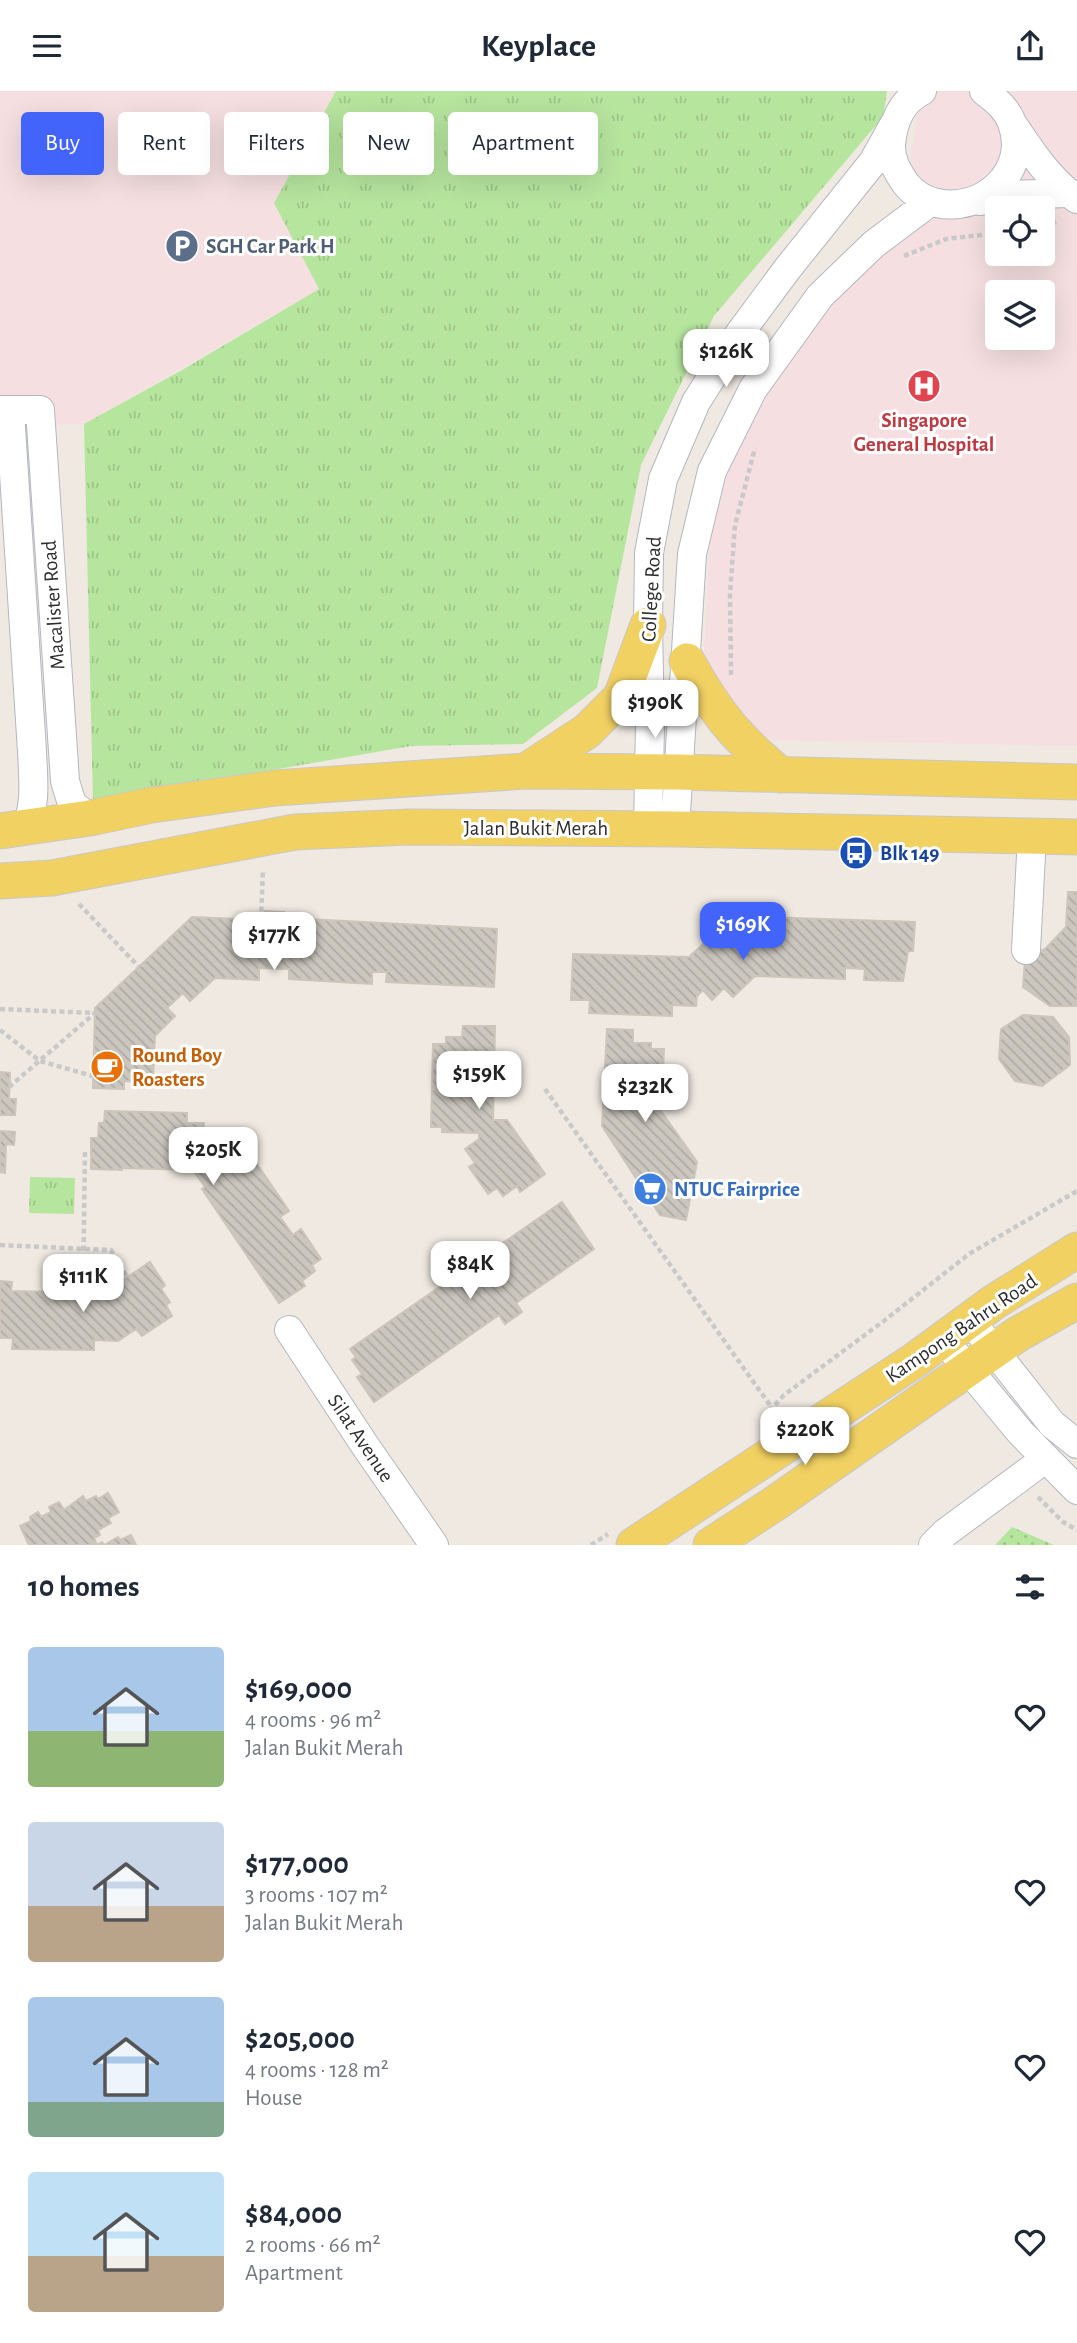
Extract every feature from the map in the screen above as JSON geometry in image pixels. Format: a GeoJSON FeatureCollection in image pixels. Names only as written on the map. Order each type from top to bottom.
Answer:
{"type":"FeatureCollection","features":[{"type":"Feature","properties":{"kind":"main road"},"geometry":{"type":"LineString","coordinates":[[526,771],[587,731],[621,697],[648,625]]}},
{"type":"Feature","properties":{"kind":"main road"},"geometry":{"type":"LineString","coordinates":[[687,661],[706,695],[732,731],[781,775]]}},
{"type":"Feature","properties":{"kind":"main road"},"geometry":{"type":"LineString","coordinates":[[13,830],[152,805],[275,788],[526,771],[1077,782]]}},
{"type":"Feature","properties":{"kind":"main road","name":"Jalan Bukit Merah"},"geometry":{"type":"LineString","coordinates":[[0,881],[52,878],[295,832],[409,827],[1077,837]]}},
{"type":"Feature","properties":{"kind":"main road","name":"Kampong Bahru Road"},"geometry":{"type":"LineString","coordinates":[[626,1536],[956,1330],[1077,1250]]}},
{"type":"Feature","properties":{"kind":"main road","name":"Kampong Bahru Road"},"geometry":{"type":"LineString","coordinates":[[711,1545],[1018,1334],[1077,1301]]}},
{"type":"Feature","properties":{"kind":"street","name":"College Road"},"geometry":{"type":"LineString","coordinates":[[663,772],[650,724],[648,625],[649,553],[663,479],[696,402],[739,334],[873,162],[902,108],[919,92]]}},
{"type":"Feature","properties":{"kind":"street"},"geometry":{"type":"LineString","coordinates":[[973,203],[990,194],[1004,180],[1012,162],[1015,143],[998,102]]}},
{"type":"Feature","properties":{"kind":"street"},"geometry":{"type":"LineString","coordinates":[[998,102],[1069,204]]}},
{"type":"Feature","properties":{"kind":"street"},"geometry":{"type":"LineString","coordinates":[[893,126],[891,149],[897,171],[910,190],[930,202],[951,206],[1008,195],[1069,204]]}},
{"type":"Feature","properties":{"kind":"street","name":"College Road"},"geometry":{"type":"LineString","coordinates":[[661,829],[663,772],[687,661],[692,554],[712,471],[753,389],[820,296],[874,244],[930,202]]}},
{"type":"Feature","properties":{"kind":"street","name":"Macalister Road"},"geometry":{"type":"LineString","coordinates":[[13,830],[31,817],[32,751],[5,411],[40,410],[65,781],[72,804],[90,818]]}},
{"type":"Feature","properties":{"kind":"street"},"geometry":{"type":"LineString","coordinates":[[1026,950],[1032,836]]}},
{"type":"Feature","properties":{"kind":"street","name":"Silat Avenue"},"geometry":{"type":"LineString","coordinates":[[289,1330],[434,1545]]}},
{"type":"Feature","properties":{"kind":"street"},"geometry":{"type":"LineString","coordinates":[[956,1330],[981,1360],[1045,1459],[1077,1490]]}},
{"type":"Feature","properties":{"kind":"street"},"geometry":{"type":"LineString","coordinates":[[981,1360],[1077,1444]]}},
{"type":"Feature","properties":{"kind":"street"},"geometry":{"type":"LineString","coordinates":[[933,1545],[945,1533],[1045,1459]]}},
{"type":"Feature","properties":{"kind":"path"},"geometry":{"type":"LineString","coordinates":[[1055,215],[1069,204]]}},
{"type":"Feature","properties":{"kind":"path"},"geometry":{"type":"LineString","coordinates":[[905,247],[898,257],[946,239],[985,234]]}},
{"type":"Feature","properties":{"kind":"path"},"geometry":{"type":"LineString","coordinates":[[731,676],[730,594],[735,525],[760,436]]}},
{"type":"Feature","properties":{"kind":"path"},"geometry":{"type":"LineString","coordinates":[[261,920],[263,861]]}},
{"type":"Feature","properties":{"kind":"path"},"geometry":{"type":"LineString","coordinates":[[74,898],[139,967]]}},
{"type":"Feature","properties":{"kind":"path"},"geometry":{"type":"LineString","coordinates":[[0,1009],[95,1013],[9,1087]]}},
{"type":"Feature","properties":{"kind":"path"},"geometry":{"type":"LineString","coordinates":[[0,1030],[40,1061],[93,1076]]}},
{"type":"Feature","properties":{"kind":"path"},"geometry":{"type":"LineString","coordinates":[[545,1089],[772,1408]]}},
{"type":"Feature","properties":{"kind":"path"},"geometry":{"type":"LineString","coordinates":[[83,1293],[85,1150]]}},
{"type":"Feature","properties":{"kind":"path"},"geometry":{"type":"LineString","coordinates":[[765,1427],[772,1408],[784,1395],[885,1321],[969,1254],[1077,1191]]}},
{"type":"Feature","properties":{"kind":"path"},"geometry":{"type":"LineString","coordinates":[[0,1245],[111,1250],[127,1277]]}},
{"type":"Feature","properties":{"kind":"path"},"geometry":{"type":"LineString","coordinates":[[1019,1477],[1063,1522],[1077,1530]]}},
{"type":"Feature","properties":{"kind":"path"},"geometry":{"type":"LineString","coordinates":[[591,1545],[626,1536]]}},
{"type":"Feature","properties":{"kind":"shaded area","name":"SGH Car Park H"},"geometry":{"type":"Polygon","coordinates":[[[0,91],[336,91],[324,112],[224,112],[224,175],[290,175],[274,203],[319,289],[84,424],[0,426],[0,91]]]}},
{"type":"Feature","properties":{"kind":"shaded area","name":"Singapore General Hospital"},"geometry":{"type":"Polygon","coordinates":[[[921,91],[1077,91],[1077,746],[772,740],[758,733],[716,690],[704,651],[710,538],[739,433],[820,313],[899,234],[921,91]]]}},
{"type":"Feature","properties":{"kind":"green space"},"geometry":{"type":"Polygon","coordinates":[[[336,91],[887,91],[883,117],[714,316],[641,465],[597,688],[523,744],[411,746],[93,801],[84,424],[319,289],[274,203],[290,175],[329,175],[329,112],[324,112],[336,91]]]}},
{"type":"Feature","properties":{"kind":"green space"},"geometry":{"type":"Polygon","coordinates":[[[30,1177],[75,1178],[74,1214],[29,1213],[30,1177]]]}},
{"type":"Feature","properties":{"kind":"green space"},"geometry":{"type":"Polygon","coordinates":[[[1012,1527],[1054,1545],[995,1545],[1012,1527]]]}},
{"type":"Feature","properties":{"kind":"building"},"geometry":{"type":"Polygon","coordinates":[[[1068,892],[1077,892],[1077,1006],[1050,1006],[1023,987],[1025,960],[1046,948],[1066,927],[1068,892]]]}},
{"type":"Feature","properties":{"kind":"building"},"geometry":{"type":"Polygon","coordinates":[[[265,911],[284,912],[284,921],[307,922],[307,919],[497,929],[494,987],[386,982],[387,972],[372,972],[372,984],[289,979],[289,969],[259,968],[259,980],[215,978],[190,1001],[183,993],[167,1008],[175,1016],[155,1036],[153,1077],[141,1076],[140,1082],[124,1081],[124,1089],[93,1088],[95,1008],[192,917],[265,920],[265,911]]]}},
{"type":"Feature","properties":{"kind":"building"},"geometry":{"type":"Polygon","coordinates":[[[733,916],[915,922],[913,951],[908,951],[903,981],[864,980],[865,969],[845,968],[845,979],[755,976],[733,997],[724,988],[712,1000],[703,990],[697,996],[696,1006],[672,1005],[672,1016],[589,1013],[590,1000],[571,1000],[573,954],[689,957],[733,916]]]}},
{"type":"Feature","properties":{"kind":"building"},"geometry":{"type":"Polygon","coordinates":[[[1023,1015],[1053,1017],[1069,1037],[1070,1065],[1042,1086],[1015,1081],[999,1059],[1001,1029],[1023,1015]]]}},
{"type":"Feature","properties":{"kind":"building"},"geometry":{"type":"Polygon","coordinates":[[[463,1026],[495,1026],[493,1120],[507,1120],[545,1174],[520,1192],[517,1186],[503,1196],[497,1188],[488,1194],[469,1167],[475,1163],[465,1149],[479,1139],[479,1133],[442,1132],[442,1127],[431,1127],[433,1044],[446,1044],[446,1037],[462,1037],[463,1026]]]}},
{"type":"Feature","properties":{"kind":"building"},"geometry":{"type":"Polygon","coordinates":[[[607,1029],[633,1030],[633,1043],[651,1043],[651,1049],[664,1049],[661,1111],[697,1162],[686,1220],[660,1215],[602,1126],[607,1029]]]}},
{"type":"Feature","properties":{"kind":"building"},"geometry":{"type":"Polygon","coordinates":[[[0,1072],[10,1073],[9,1099],[16,1099],[15,1115],[0,1115],[0,1072]]]}},
{"type":"Feature","properties":{"kind":"building"},"geometry":{"type":"Polygon","coordinates":[[[105,1111],[187,1113],[187,1123],[204,1123],[203,1135],[216,1131],[226,1146],[231,1143],[234,1148],[242,1142],[289,1211],[280,1217],[293,1235],[301,1229],[321,1259],[312,1265],[315,1271],[302,1281],[305,1286],[279,1303],[202,1189],[205,1187],[193,1170],[91,1169],[91,1138],[98,1138],[99,1123],[104,1123],[105,1111]]]}},
{"type":"Feature","properties":{"kind":"building"},"geometry":{"type":"Polygon","coordinates":[[[0,1131],[15,1132],[14,1145],[6,1144],[5,1173],[0,1172],[0,1131]]]}},
{"type":"Feature","properties":{"kind":"building"},"geometry":{"type":"Polygon","coordinates":[[[562,1202],[594,1249],[516,1303],[522,1312],[505,1324],[499,1315],[374,1402],[357,1377],[362,1374],[352,1360],[356,1357],[350,1349],[562,1202]]]}},
{"type":"Feature","properties":{"kind":"building"},"geometry":{"type":"Polygon","coordinates":[[[150,1262],[165,1285],[161,1289],[170,1302],[166,1305],[172,1316],[142,1336],[136,1329],[118,1341],[94,1340],[94,1350],[12,1349],[13,1338],[0,1338],[0,1281],[12,1282],[11,1291],[103,1293],[150,1262]]]}},
{"type":"Feature","properties":{"kind":"building"},"geometry":{"type":"Polygon","coordinates":[[[108,1493],[119,1512],[108,1518],[111,1523],[98,1530],[100,1535],[94,1538],[97,1545],[29,1545],[20,1526],[31,1521],[30,1517],[38,1512],[41,1517],[51,1512],[49,1507],[59,1502],[64,1510],[83,1496],[86,1501],[96,1496],[98,1499],[108,1493]]]}},
{"type":"Feature","properties":{"kind":"building"},"geometry":{"type":"Polygon","coordinates":[[[131,1535],[136,1545],[104,1545],[118,1537],[120,1540],[131,1535]]]}},
{"type":"Feature","properties":{"kind":"place","name":"SGH Car Park H"},"geometry":{"type":"Point","coordinates":[182,246]}},
{"type":"Feature","properties":{"kind":"place","name":"Singapore General Hospital"},"geometry":{"type":"Point","coordinates":[924,386]}},
{"type":"Feature","properties":{"kind":"place","name":"Blk 149"},"geometry":{"type":"Point","coordinates":[856,853]}},
{"type":"Feature","properties":{"kind":"place","name":"Round Boy Roasters"},"geometry":{"type":"Point","coordinates":[107,1067]}},
{"type":"Feature","properties":{"kind":"place","name":"NTUC Fairprice"},"geometry":{"type":"Point","coordinates":[650,1189]}}]}
